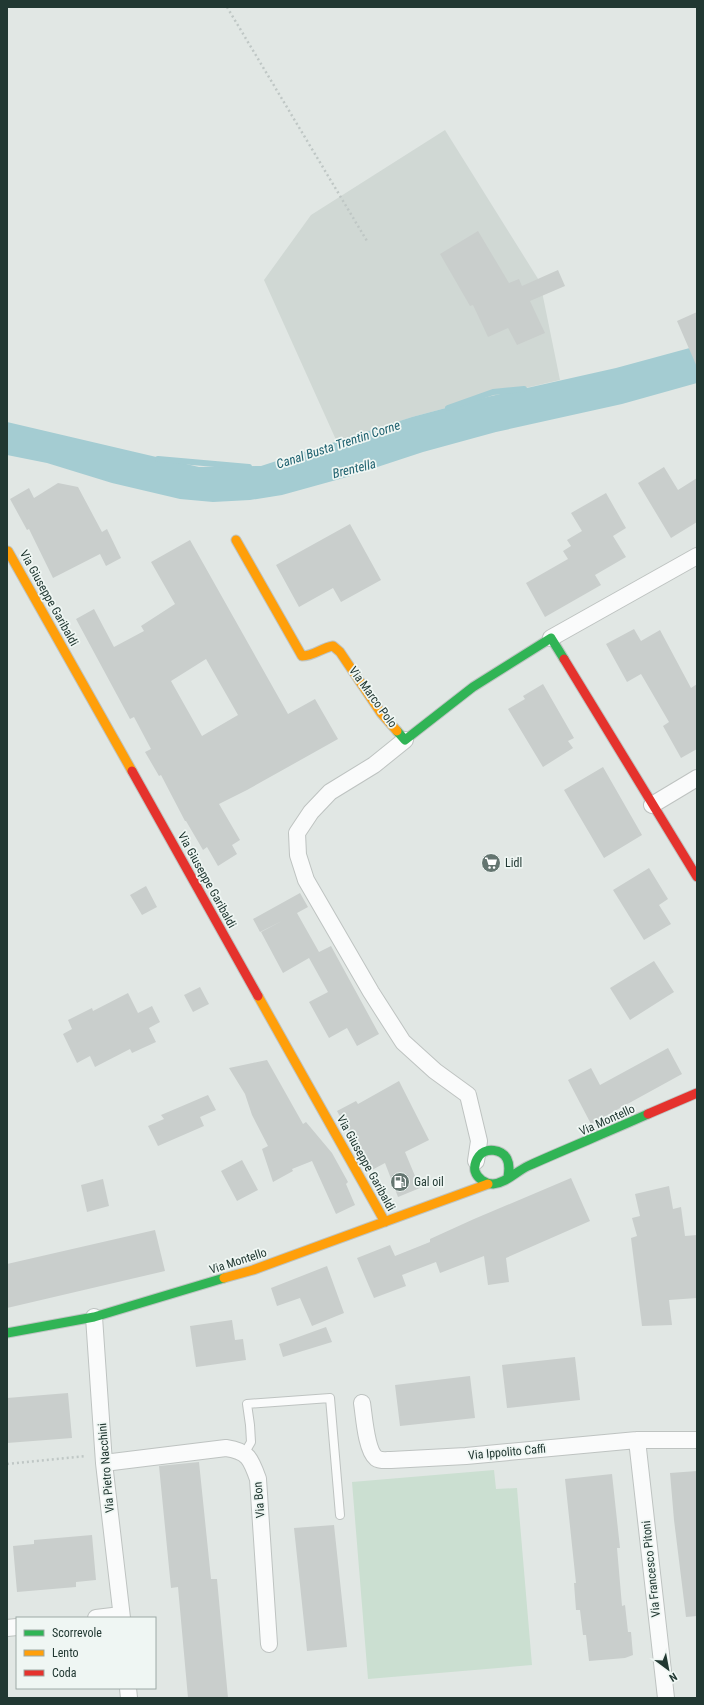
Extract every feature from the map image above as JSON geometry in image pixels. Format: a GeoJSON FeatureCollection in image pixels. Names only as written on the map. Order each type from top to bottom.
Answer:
{"type":"FeatureCollection","features":[{"type":"Feature","properties":{"kind":"street","name":"Via Marco Polo"},"geometry":{"type":"LineString","coordinates":[[236,540],[302,656],[310,656],[323,648],[333,646],[340,652],[381,713],[405,740],[472,687],[551,638],[697,556]]}},
{"type":"Feature","properties":{"kind":"street","name":"Via Giuseppe Garibaldi"},"geometry":{"type":"LineString","coordinates":[[8,551],[385,1222]]}},
{"type":"Feature","properties":{"kind":"street"},"geometry":{"type":"LineString","coordinates":[[551,638],[697,877]]}},
{"type":"Feature","properties":{"kind":"street"},"geometry":{"type":"LineString","coordinates":[[405,740],[374,765],[330,792],[311,812],[297,833],[298,855],[306,880],[371,992],[403,1042],[435,1070],[468,1095],[479,1141],[475,1167],[479,1178],[488,1184]]}},
{"type":"Feature","properties":{"kind":"street"},"geometry":{"type":"LineString","coordinates":[[652,805],[697,778]]}},
{"type":"Feature","properties":{"kind":"street","name":"Via Montello"},"geometry":{"type":"LineString","coordinates":[[7,1333],[94,1317],[254,1270],[488,1184],[494,1184],[502,1181],[525,1166],[572,1148],[697,1093]]}},
{"type":"Feature","properties":{"kind":"street"},"geometry":{"type":"LineString","coordinates":[[479,1141],[504,1154],[509,1164],[508,1177]]}},
{"type":"Feature","properties":{"kind":"street"},"geometry":{"type":"LineString","coordinates":[[476,1161],[484,1152],[494,1150]]}},
{"type":"Feature","properties":{"kind":"street","name":"Via Montello"},"geometry":{"type":"LineString","coordinates":[[509,1164],[525,1166]]}},
{"type":"Feature","properties":{"kind":"street"},"geometry":{"type":"LineString","coordinates":[[469,1191],[479,1178]]}},
{"type":"Feature","properties":{"kind":"street","name":"Via Pietro Nacchini"},"geometry":{"type":"LineString","coordinates":[[94,1317],[104,1463],[122,1616]]}},
{"type":"Feature","properties":{"kind":"street","name":"Via Ippolito Caffi"},"geometry":{"type":"LineString","coordinates":[[362,1403],[370,1450],[374,1457],[379,1460],[466,1456],[637,1440],[697,1440]]}},
{"type":"Feature","properties":{"kind":"street","name":"Via Francesco Pitoni"},"geometry":{"type":"LineString","coordinates":[[637,1440],[666,1698]]}},
{"type":"Feature","properties":{"kind":"street"},"geometry":{"type":"LineString","coordinates":[[104,1463],[226,1448],[239,1450],[244,1454]]}},
{"type":"Feature","properties":{"kind":"street","name":"Via Bon"},"geometry":{"type":"LineString","coordinates":[[244,1454],[250,1459],[258,1479],[269,1644]]}},
{"type":"Feature","properties":{"kind":"street"},"geometry":{"type":"LineString","coordinates":[[109,1617],[122,1616]]}},
{"type":"Feature","properties":{"kind":"lane"},"geometry":{"type":"LineString","coordinates":[[244,1454],[251,1442],[247,1404],[330,1398],[340,1515]]}},
{"type":"Feature","properties":{"kind":"path"},"geometry":{"type":"LineString","coordinates":[[227,7],[367,241]]}},
{"type":"Feature","properties":{"kind":"shaded area"},"geometry":{"type":"Polygon","coordinates":[[[445,130],[540,282],[560,380],[487,397],[412,417],[337,442],[264,280],[311,215],[445,130]]]}},
{"type":"Feature","properties":{"kind":"green space"},"geometry":{"type":"Polygon","coordinates":[[[494,1470],[496,1489],[517,1488],[532,1665],[368,1679],[352,1482],[494,1470]]]}},
{"type":"Feature","properties":{"kind":"water","name":"Brentella"},"geometry":{"type":"Polygon","coordinates":[[[697,346],[697,383],[622,404],[496,432],[423,452],[347,477],[282,495],[250,500],[213,502],[180,499],[112,483],[47,463],[7,455],[7,422],[199,467],[261,466],[412,417],[487,397],[616,368],[697,346]]]}},
{"type":"Feature","properties":{"kind":"building"},"geometry":{"type":"Polygon","coordinates":[[[478,231],[509,283],[519,279],[522,286],[558,270],[565,286],[530,301],[545,333],[517,345],[508,328],[488,337],[473,305],[470,306],[440,254],[478,231]]]}},
{"type":"Feature","properties":{"kind":"building"},"geometry":{"type":"Polygon","coordinates":[[[697,312],[697,367],[677,321],[697,312]]]}},
{"type":"Feature","properties":{"kind":"building"},"geometry":{"type":"Polygon","coordinates":[[[664,467],[678,490],[697,478],[697,522],[671,538],[638,483],[664,467]]]}},
{"type":"Feature","properties":{"kind":"building"},"geometry":{"type":"Polygon","coordinates":[[[58,483],[78,487],[102,532],[107,529],[121,558],[106,566],[100,554],[53,578],[29,529],[27,530],[10,499],[29,488],[34,498],[58,483]]]}},
{"type":"Feature","properties":{"kind":"building"},"geometry":{"type":"Polygon","coordinates":[[[606,493],[626,528],[613,536],[626,557],[595,575],[601,585],[545,617],[526,583],[568,559],[563,551],[571,546],[567,540],[582,531],[571,513],[606,493]]]}},
{"type":"Feature","properties":{"kind":"building"},"geometry":{"type":"Polygon","coordinates":[[[350,524],[381,580],[341,602],[333,588],[299,607],[276,565],[350,524]]]}},
{"type":"Feature","properties":{"kind":"building"},"geometry":{"type":"Polygon","coordinates":[[[190,540],[288,714],[315,699],[338,739],[219,804],[240,840],[232,845],[237,854],[218,866],[207,847],[203,850],[185,821],[161,775],[159,776],[145,752],[151,749],[134,717],[130,719],[76,619],[94,609],[114,647],[144,631],[141,626],[175,604],[151,562],[190,540]],[[206,659],[171,681],[202,736],[238,715],[206,659]]]}},
{"type":"Feature","properties":{"kind":"building"},"geometry":{"type":"Polygon","coordinates":[[[634,629],[641,641],[660,630],[691,688],[697,684],[697,749],[681,758],[663,726],[669,722],[641,674],[627,682],[606,644],[634,629]]]}},
{"type":"Feature","properties":{"kind":"building"},"geometry":{"type":"Polygon","coordinates":[[[543,684],[574,738],[568,741],[573,748],[543,767],[508,709],[525,699],[523,696],[543,684]]]}},
{"type":"Feature","properties":{"kind":"building"},"geometry":{"type":"Polygon","coordinates":[[[603,767],[642,835],[604,858],[564,790],[603,767]]]}},
{"type":"Feature","properties":{"kind":"building"},"geometry":{"type":"Polygon","coordinates":[[[649,868],[668,899],[659,905],[671,924],[644,940],[613,890],[649,868]]]}},
{"type":"Feature","properties":{"kind":"building"},"geometry":{"type":"Polygon","coordinates":[[[146,886],[157,907],[142,915],[130,895],[146,886]]]}},
{"type":"Feature","properties":{"kind":"building"},"geometry":{"type":"Polygon","coordinates":[[[300,893],[308,907],[297,913],[319,952],[331,946],[379,1034],[357,1046],[347,1028],[329,1038],[309,1002],[328,992],[309,958],[283,973],[261,932],[282,921],[260,932],[253,919],[300,893]]]}},
{"type":"Feature","properties":{"kind":"building"},"geometry":{"type":"Polygon","coordinates":[[[654,961],[674,992],[630,1020],[610,988],[654,961]]]}},
{"type":"Feature","properties":{"kind":"building"},"geometry":{"type":"Polygon","coordinates":[[[200,987],[209,1004],[193,1012],[184,995],[200,987]]]}},
{"type":"Feature","properties":{"kind":"building"},"geometry":{"type":"Polygon","coordinates":[[[128,993],[138,1013],[152,1006],[160,1022],[149,1028],[156,1042],[132,1053],[130,1049],[95,1067],[90,1056],[77,1063],[63,1034],[72,1029],[68,1020],[92,1008],[93,1011],[128,993]]]}},
{"type":"Feature","properties":{"kind":"building"},"geometry":{"type":"Polygon","coordinates":[[[668,1048],[682,1074],[591,1124],[568,1080],[591,1068],[600,1085],[668,1048]]]}},
{"type":"Feature","properties":{"kind":"building"},"geometry":{"type":"Polygon","coordinates":[[[267,1060],[303,1124],[306,1122],[332,1153],[348,1182],[346,1184],[355,1205],[336,1214],[312,1161],[292,1169],[293,1171],[273,1182],[262,1149],[268,1146],[252,1115],[245,1094],[229,1068],[267,1060]]]}},
{"type":"Feature","properties":{"kind":"building"},"geometry":{"type":"Polygon","coordinates":[[[399,1081],[429,1140],[405,1152],[420,1188],[398,1197],[385,1163],[370,1171],[337,1111],[356,1101],[358,1104],[399,1081]]]}},
{"type":"Feature","properties":{"kind":"building"},"geometry":{"type":"Polygon","coordinates":[[[208,1095],[216,1110],[200,1117],[204,1126],[158,1146],[148,1126],[164,1119],[161,1115],[208,1095]]]}},
{"type":"Feature","properties":{"kind":"building"},"geometry":{"type":"Polygon","coordinates":[[[242,1160],[258,1190],[237,1201],[221,1171],[242,1160]]]}},
{"type":"Feature","properties":{"kind":"building"},"geometry":{"type":"Polygon","coordinates":[[[571,1178],[590,1221],[506,1258],[509,1282],[488,1285],[484,1256],[440,1273],[436,1262],[402,1275],[406,1286],[374,1298],[357,1258],[390,1245],[395,1256],[430,1242],[430,1239],[474,1219],[571,1178]]]}},
{"type":"Feature","properties":{"kind":"building"},"geometry":{"type":"Polygon","coordinates":[[[103,1179],[109,1206],[87,1212],[81,1185],[103,1179]]]}},
{"type":"Feature","properties":{"kind":"building"},"geometry":{"type":"Polygon","coordinates":[[[669,1186],[673,1209],[681,1207],[685,1236],[697,1235],[697,1298],[669,1300],[672,1325],[642,1326],[631,1238],[637,1236],[632,1218],[640,1216],[635,1194],[669,1186]]]}},
{"type":"Feature","properties":{"kind":"building"},"geometry":{"type":"Polygon","coordinates":[[[155,1230],[165,1271],[7,1308],[7,1264],[155,1230]]]}},
{"type":"Feature","properties":{"kind":"building"},"geometry":{"type":"Polygon","coordinates":[[[327,1266],[344,1313],[312,1326],[300,1298],[277,1306],[271,1288],[327,1266]]]}},
{"type":"Feature","properties":{"kind":"building"},"geometry":{"type":"Polygon","coordinates":[[[232,1320],[235,1340],[243,1339],[246,1360],[196,1367],[190,1326],[232,1320]]]}},
{"type":"Feature","properties":{"kind":"building"},"geometry":{"type":"Polygon","coordinates":[[[326,1327],[332,1342],[283,1357],[279,1344],[326,1327]]]}},
{"type":"Feature","properties":{"kind":"building"},"geometry":{"type":"Polygon","coordinates":[[[575,1357],[580,1400],[507,1408],[502,1365],[575,1357]]]}},
{"type":"Feature","properties":{"kind":"building"},"geometry":{"type":"Polygon","coordinates":[[[470,1376],[475,1418],[400,1426],[395,1385],[470,1376]]]}},
{"type":"Feature","properties":{"kind":"building"},"geometry":{"type":"Polygon","coordinates":[[[68,1393],[72,1438],[7,1443],[7,1398],[68,1393]]]}},
{"type":"Feature","properties":{"kind":"building"},"geometry":{"type":"Polygon","coordinates":[[[199,1462],[211,1579],[217,1579],[228,1698],[188,1698],[178,1587],[171,1588],[159,1466],[199,1462]]]}},
{"type":"Feature","properties":{"kind":"building"},"geometry":{"type":"Polygon","coordinates":[[[697,1471],[697,1616],[686,1617],[674,1520],[670,1473],[697,1471]]]}},
{"type":"Feature","properties":{"kind":"building"},"geometry":{"type":"Polygon","coordinates":[[[612,1474],[620,1548],[617,1548],[622,1606],[625,1605],[628,1632],[631,1632],[633,1655],[625,1658],[589,1661],[586,1635],[583,1635],[580,1610],[576,1610],[574,1583],[576,1583],[565,1479],[612,1474]]]}},
{"type":"Feature","properties":{"kind":"building"},"geometry":{"type":"Polygon","coordinates":[[[334,1525],[347,1647],[307,1651],[294,1528],[334,1525]]]}},
{"type":"Feature","properties":{"kind":"building"},"geometry":{"type":"Polygon","coordinates":[[[92,1535],[96,1580],[76,1582],[76,1587],[17,1592],[13,1546],[34,1544],[34,1540],[92,1535]]]}},
{"type":"Feature","properties":{"kind":"waterway","name":"Canal Busta Trentin Corne"},"geometry":{"type":"LineString","coordinates":[[448,408],[493,392],[524,389]]}},
{"type":"Feature","properties":{"kind":"waterway","name":"Canal Busta Trentin Corne"},"geometry":{"type":"LineString","coordinates":[[158,459],[249,467]]}},
{"type":"Feature","properties":{"kind":"traffic: fast"},"geometry":{"type":"LineString","coordinates":[[397,731],[405,740],[473,687],[551,638],[564,659]]}},
{"type":"Feature","properties":{"kind":"traffic: fast"},"geometry":{"type":"LineString","coordinates":[[508,1177],[509,1164],[502,1153],[490,1150],[479,1156],[475,1167],[475,1171],[478,1176],[487,1183],[498,1183],[528,1166],[648,1114]]}},
{"type":"Feature","properties":{"kind":"traffic: fast"},"geometry":{"type":"LineString","coordinates":[[7,1333],[94,1317],[224,1278]]}},
{"type":"Feature","properties":{"kind":"traffic: slow"},"geometry":{"type":"LineString","coordinates":[[236,540],[302,656],[310,655],[333,646],[340,652],[381,713],[397,731]]}},
{"type":"Feature","properties":{"kind":"traffic: slow"},"geometry":{"type":"LineString","coordinates":[[8,551],[132,771]]}},
{"type":"Feature","properties":{"kind":"traffic: slow"},"geometry":{"type":"LineString","coordinates":[[258,996],[385,1222]]}},
{"type":"Feature","properties":{"kind":"traffic: slow"},"geometry":{"type":"LineString","coordinates":[[224,1278],[253,1270],[488,1184]]}},
{"type":"Feature","properties":{"kind":"traffic: jam"},"geometry":{"type":"LineString","coordinates":[[564,659],[697,877]]}},
{"type":"Feature","properties":{"kind":"traffic: jam"},"geometry":{"type":"LineString","coordinates":[[132,771],[258,996]]}},
{"type":"Feature","properties":{"kind":"traffic: jam"},"geometry":{"type":"LineString","coordinates":[[648,1114],[697,1093]]}},
{"type":"Feature","properties":{"kind":"place","name":"Lidl"},"geometry":{"type":"Point","coordinates":[491,863]}},
{"type":"Feature","properties":{"kind":"place","name":"Gal oil"},"geometry":{"type":"Point","coordinates":[400,1182]}}]}
